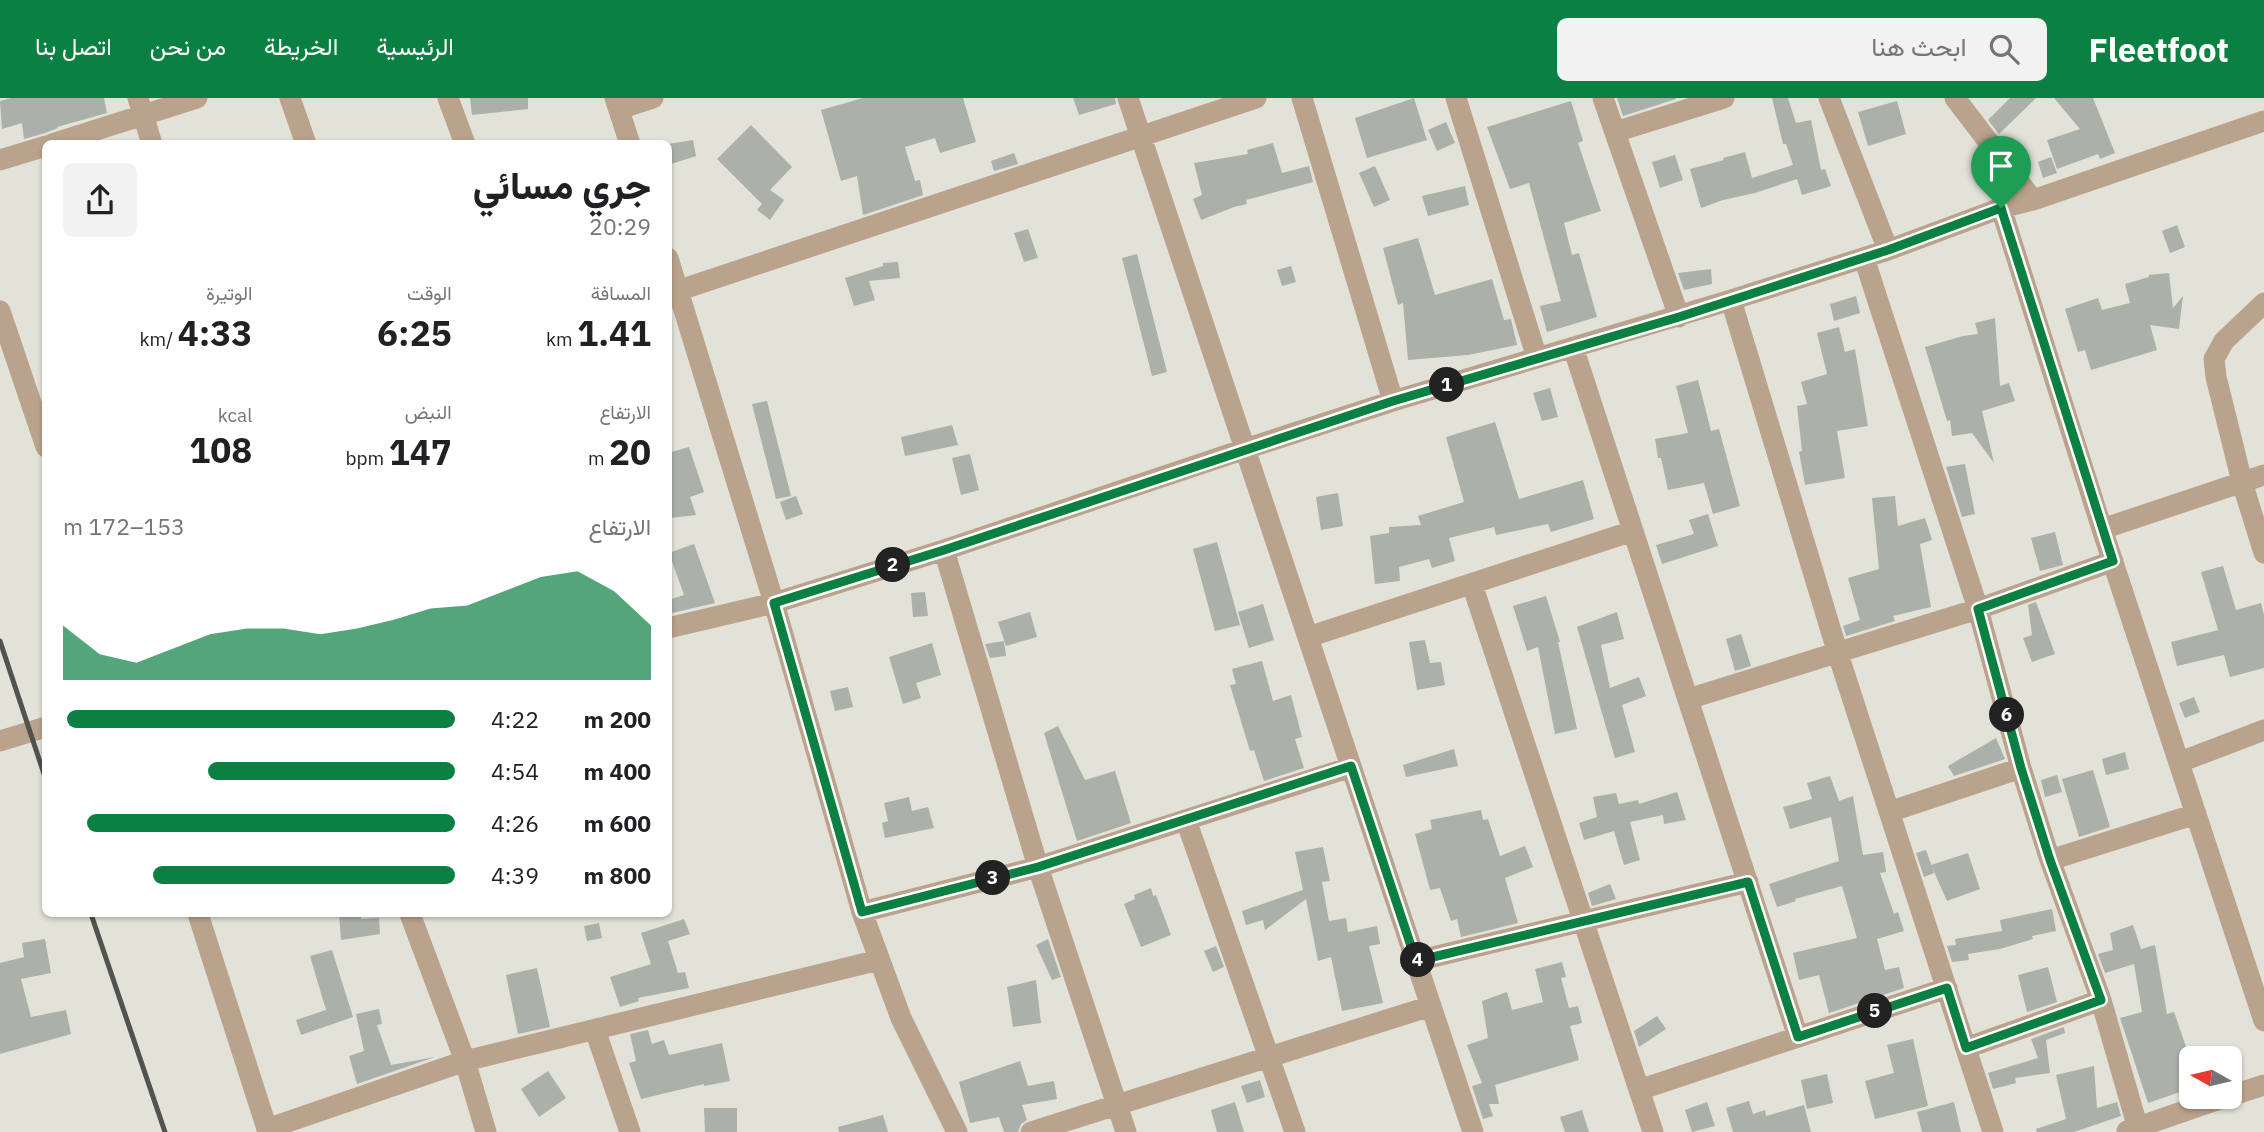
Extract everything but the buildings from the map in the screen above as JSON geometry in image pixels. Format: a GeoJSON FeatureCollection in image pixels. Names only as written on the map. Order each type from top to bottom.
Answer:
{"type":"FeatureCollection","features":[{"type":"Feature","properties":{"kind":"street"},"geometry":{"type":"LineString","coordinates":[[61,140],[140,106],[197,98]]}},
{"type":"Feature","properties":{"kind":"street"},"geometry":{"type":"LineString","coordinates":[[290,98],[305,140]]}},
{"type":"Feature","properties":{"kind":"street"},"geometry":{"type":"LineString","coordinates":[[449,98],[464,140]]}},
{"type":"Feature","properties":{"kind":"street"},"geometry":{"type":"LineString","coordinates":[[629,140],[617,103],[653,98]]}},
{"type":"Feature","properties":{"kind":"street"},"geometry":{"type":"LineString","coordinates":[[1128,98],[1473,1132]]}},
{"type":"Feature","properties":{"kind":"street"},"geometry":{"type":"LineString","coordinates":[[957,1132],[901,1018],[862,912],[774,603],[674,292],[1256,98]]}},
{"type":"Feature","properties":{"kind":"street"},"geometry":{"type":"LineString","coordinates":[[1302,98],[1393,401]]}},
{"type":"Feature","properties":{"kind":"street"},"geometry":{"type":"LineString","coordinates":[[1456,98],[1537,358]]}},
{"type":"Feature","properties":{"kind":"street"},"geometry":{"type":"LineString","coordinates":[[1603,98],[1679,317]]}},
{"type":"Feature","properties":{"kind":"street"},"geometry":{"type":"LineString","coordinates":[[1615,132],[1724,98]]}},
{"type":"Feature","properties":{"kind":"street"},"geometry":{"type":"LineString","coordinates":[[1829,98],[1888,250]]}},
{"type":"Feature","properties":{"kind":"street"},"geometry":{"type":"LineString","coordinates":[[1955,98],[2033,200]]}},
{"type":"Feature","properties":{"kind":"street"},"geometry":{"type":"LineString","coordinates":[[140,106],[151,140]]}},
{"type":"Feature","properties":{"kind":"street"},"geometry":{"type":"LineString","coordinates":[[672,627],[774,603],[944,550],[1393,401],[1679,317],[1888,250],[2001,208],[2262,126]]}},
{"type":"Feature","properties":{"kind":"street"},"geometry":{"type":"LineString","coordinates":[[0,160],[42,147]]}},
{"type":"Feature","properties":{"kind":"street"},"geometry":{"type":"LineString","coordinates":[[2001,208],[2102,529],[2264,1021]]}},
{"type":"Feature","properties":{"kind":"street"},"geometry":{"type":"LineString","coordinates":[[1864,258],[1978,609],[2021,768],[2050,860],[2101,1000],[2135,1131],[2192,1110]]}},
{"type":"Feature","properties":{"kind":"street"},"geometry":{"type":"LineString","coordinates":[[1731,300],[1838,654],[1993,1132]]}},
{"type":"Feature","properties":{"kind":"street"},"geometry":{"type":"LineString","coordinates":[[2264,303],[2224,341],[2214,359],[2242,482],[2264,553]]}},
{"type":"Feature","properties":{"kind":"street"},"geometry":{"type":"LineString","coordinates":[[0,311],[42,435]]}},
{"type":"Feature","properties":{"kind":"street"},"geometry":{"type":"LineString","coordinates":[[1573,347],[1798,1037]]}},
{"type":"Feature","properties":{"kind":"street"},"geometry":{"type":"LineString","coordinates":[[2102,529],[2264,475]]}},
{"type":"Feature","properties":{"kind":"street"},"geometry":{"type":"LineString","coordinates":[[1308,637],[1633,531]]}},
{"type":"Feature","properties":{"kind":"street"},"geometry":{"type":"LineString","coordinates":[[944,550],[1038,867],[1126,1132]]}},
{"type":"Feature","properties":{"kind":"street"},"geometry":{"type":"LineString","coordinates":[[1688,699],[1978,609],[2113,561]]}},
{"type":"Feature","properties":{"kind":"street"},"geometry":{"type":"LineString","coordinates":[[1472,584],[1653,1132]]}},
{"type":"Feature","properties":{"kind":"street"},"geometry":{"type":"LineString","coordinates":[[0,741],[42,728]]}},
{"type":"Feature","properties":{"kind":"street"},"geometry":{"type":"LineString","coordinates":[[2180,762],[2264,730]]}},
{"type":"Feature","properties":{"kind":"street"},"geometry":{"type":"LineString","coordinates":[[862,912],[1038,867],[1351,766]]}},
{"type":"Feature","properties":{"kind":"street"},"geometry":{"type":"LineString","coordinates":[[1889,812],[2021,768]]}},
{"type":"Feature","properties":{"kind":"street"},"geometry":{"type":"LineString","coordinates":[[2050,860],[2196,814]]}},
{"type":"Feature","properties":{"kind":"street"},"geometry":{"type":"LineString","coordinates":[[1186,820],[1295,1132]]}},
{"type":"Feature","properties":{"kind":"street"},"geometry":{"type":"LineString","coordinates":[[1416,961],[1748,882]]}},
{"type":"Feature","properties":{"kind":"street"},"geometry":{"type":"LineString","coordinates":[[199,917],[267,1131],[464,1061],[879,960]]}},
{"type":"Feature","properties":{"kind":"street"},"geometry":{"type":"LineString","coordinates":[[412,917],[464,1061],[486,1132]]}},
{"type":"Feature","properties":{"kind":"street"},"geometry":{"type":"LineString","coordinates":[[1639,1090],[1947,988]]}},
{"type":"Feature","properties":{"kind":"street"},"geometry":{"type":"LineString","coordinates":[[1966,1048],[2101,1000]]}},
{"type":"Feature","properties":{"kind":"street"},"geometry":{"type":"LineString","coordinates":[[1031,1132],[1431,1006]]}},
{"type":"Feature","properties":{"kind":"street"},"geometry":{"type":"LineString","coordinates":[[596,1030],[630,1132]]}},
{"type":"Feature","properties":{"kind":"street"},"geometry":{"type":"LineString","coordinates":[[2242,1092],[2264,1085]]}},
{"type":"Feature","properties":{"kind":"railway"},"geometry":{"type":"LineString","coordinates":[[0,641],[42,768]]}},
{"type":"Feature","properties":{"kind":"railway"},"geometry":{"type":"LineString","coordinates":[[92,917],[165,1132]]}},
{"type":"Feature","properties":{"kind":"route"},"geometry":{"type":"LineString","coordinates":[[2001,208],[2113,561],[1978,609],[2021,768],[2050,860],[2101,1000],[1966,1048],[1947,988],[1798,1037],[1748,882],[1416,961],[1351,766],[1038,867],[862,912],[774,603],[944,550],[1393,401],[1679,317],[1888,250],[2001,208]]}}]}
